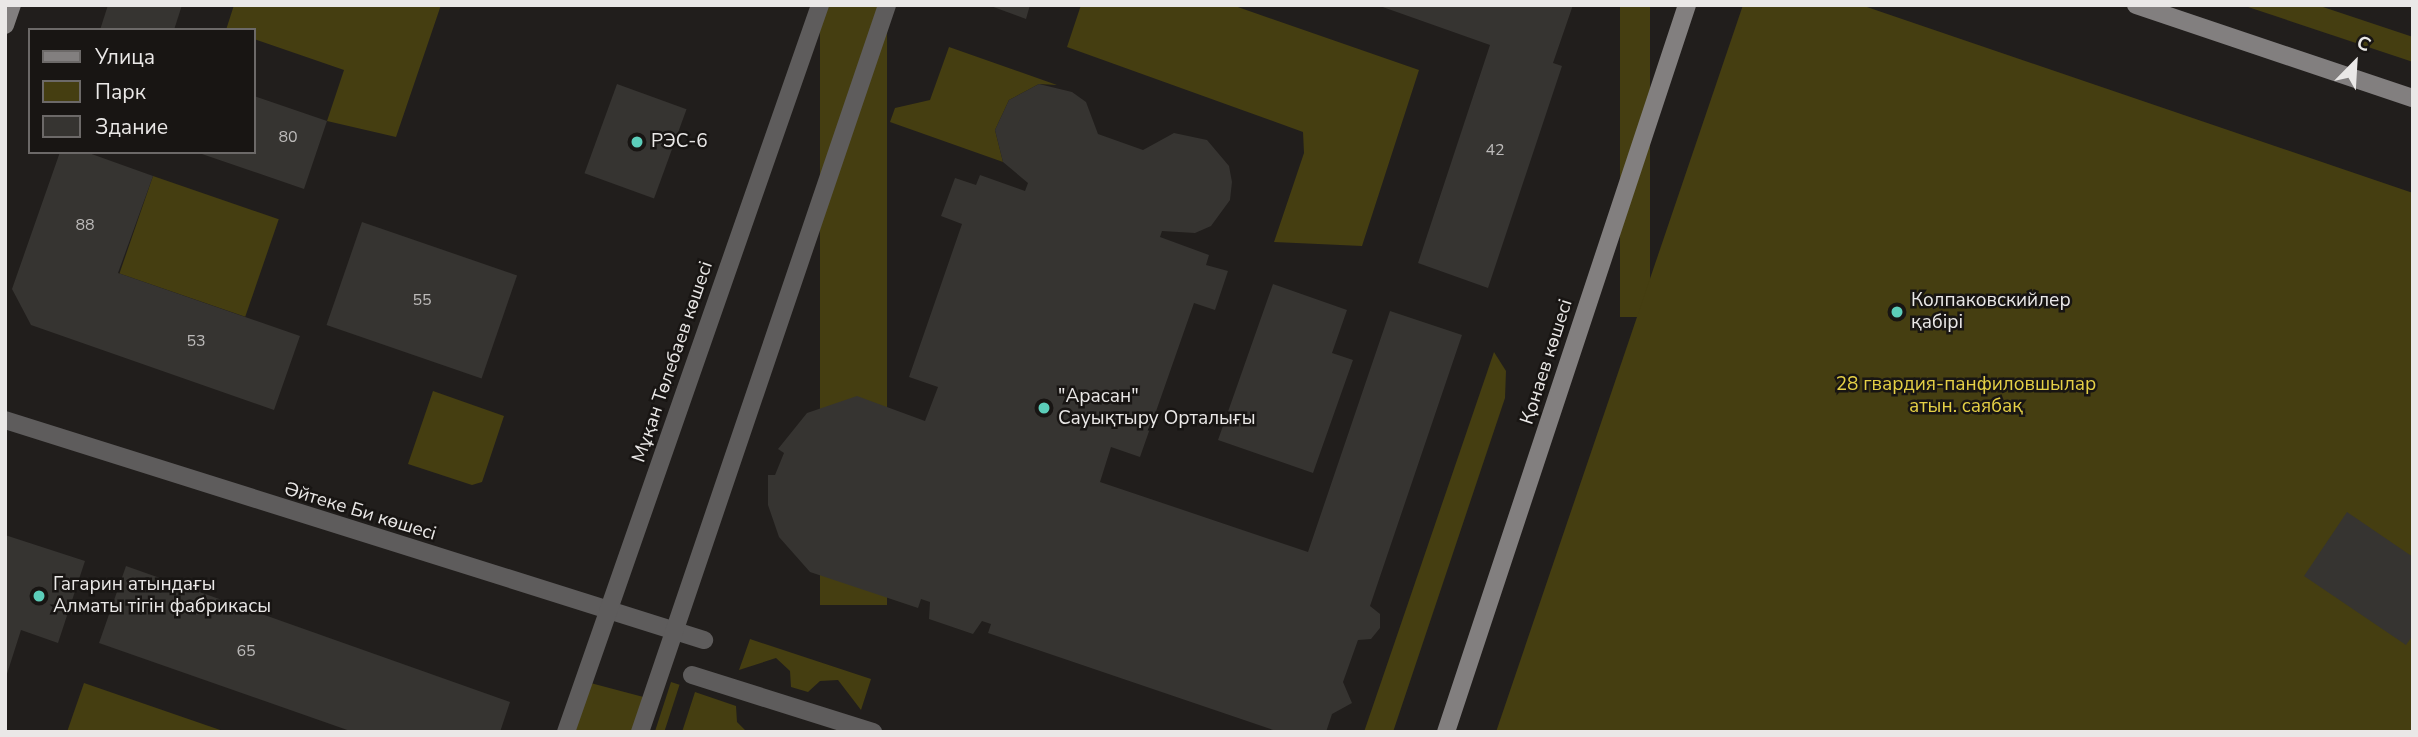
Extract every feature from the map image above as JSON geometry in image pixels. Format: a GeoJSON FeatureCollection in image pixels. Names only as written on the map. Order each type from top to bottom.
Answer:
{"type":"FeatureCollection","features":[{"type":"Feature","properties":{"kind":"street"},"geometry":{"type":"LineString","coordinates":[[5,25],[12,5]]}},
{"type":"Feature","properties":{"kind":"street","name":"Мұқан Төлебаев көшесі"},"geometry":{"type":"LineString","coordinates":[[566,732],[820,5]]}},
{"type":"Feature","properties":{"kind":"street"},"geometry":{"type":"LineString","coordinates":[[640,732],[887,5]]}},
{"type":"Feature","properties":{"kind":"street","name":"Қонаев көшесі"},"geometry":{"type":"LineString","coordinates":[[1446,732],[1687,5]]}},
{"type":"Feature","properties":{"kind":"street"},"geometry":{"type":"LineString","coordinates":[[2136,5],[2413,98]]}},
{"type":"Feature","properties":{"kind":"street","name":"Әйтеке Би көшесі"},"geometry":{"type":"LineString","coordinates":[[5,419],[608,612],[704,640]]}},
{"type":"Feature","properties":{"kind":"street"},"geometry":{"type":"LineString","coordinates":[[692,675],[873,732]]}},
{"type":"Feature","properties":{"kind":"green space"},"geometry":{"type":"Polygon","coordinates":[[[234,5],[441,5],[396,137],[327,121],[344,70],[256,40],[256,28],[227,28],[234,5]]]}},
{"type":"Feature","properties":{"kind":"green space"},"geometry":{"type":"Polygon","coordinates":[[[820,5],[887,5],[887,605],[820,605],[820,5]]]}},
{"type":"Feature","properties":{"kind":"green space"},"geometry":{"type":"Polygon","coordinates":[[[1081,5],[1232,5],[1419,70],[1362,246],[1274,242],[1304,153],[1303,132],[1067,47],[1081,5]]]}},
{"type":"Feature","properties":{"kind":"green space"},"geometry":{"type":"Polygon","coordinates":[[[1620,5],[1650,5],[1650,317],[1620,317],[1620,5]]]}},
{"type":"Feature","properties":{"kind":"green space","name":"28 гвардия-панфиловшылар атын. саябақ"},"geometry":{"type":"Polygon","coordinates":[[[1743,5],[1861,5],[2413,193],[2413,732],[1496,732],[1743,5]]]}},
{"type":"Feature","properties":{"kind":"green space"},"geometry":{"type":"Polygon","coordinates":[[[2242,5],[2317,5],[2413,37],[2413,62],[2242,5]]]}},
{"type":"Feature","properties":{"kind":"green space"},"geometry":{"type":"Polygon","coordinates":[[[949,47],[1057,85],[1039,84],[1009,100],[995,130],[1003,162],[890,122],[895,108],[930,100],[949,47]]]}},
{"type":"Feature","properties":{"kind":"green space"},"geometry":{"type":"Polygon","coordinates":[[[153,176],[279,219],[245,317],[119,273],[153,176]]]}},
{"type":"Feature","properties":{"kind":"green space"},"geometry":{"type":"Polygon","coordinates":[[[1494,352],[1506,371],[1505,398],[1393,732],[1364,732],[1494,352]]]}},
{"type":"Feature","properties":{"kind":"green space"},"geometry":{"type":"Polygon","coordinates":[[[433,391],[504,416],[482,482],[472,485],[408,464],[433,391]]]}},
{"type":"Feature","properties":{"kind":"green space"},"geometry":{"type":"Polygon","coordinates":[[[750,639],[871,679],[861,710],[838,680],[820,681],[808,692],[791,687],[790,671],[776,658],[739,670],[750,639]]]}},
{"type":"Feature","properties":{"kind":"green space"},"geometry":{"type":"Polygon","coordinates":[[[583,681],[651,699],[640,732],[566,732],[583,681]]]}},
{"type":"Feature","properties":{"kind":"green space"},"geometry":{"type":"Polygon","coordinates":[[[671,682],[680,685],[664,732],[655,732],[671,682]]]}},
{"type":"Feature","properties":{"kind":"green space"},"geometry":{"type":"Polygon","coordinates":[[[84,683],[226,732],[67,732],[84,683]]]}},
{"type":"Feature","properties":{"kind":"green space"},"geometry":{"type":"Polygon","coordinates":[[[695,692],[736,706],[737,722],[747,732],[682,732],[695,692]]]}},
{"type":"Feature","properties":{"kind":"building"},"geometry":{"type":"Polygon","coordinates":[[[108,5],[182,5],[175,28],[101,28],[108,5]]]}},
{"type":"Feature","properties":{"kind":"building"},"geometry":{"type":"Polygon","coordinates":[[[988,5],[1030,5],[1026,19],[988,5]]]}},
{"type":"Feature","properties":{"kind":"building"},"geometry":{"type":"Polygon","coordinates":[[[1377,5],[1573,5],[1553,63],[1562,66],[1488,288],[1418,263],[1490,45],[1377,5]]]}},
{"type":"Feature","properties":{"kind":"building","name":"РЭС-6"},"geometry":{"type":"Polygon","coordinates":[[[617,84],[687,109],[654,199],[585,173],[617,84]]]}},
{"type":"Feature","properties":{"kind":"building","name":"\"Арасан\" Сауықтыру Орталығы"},"geometry":{"type":"Polygon","coordinates":[[[1039,84],[1072,92],[1086,102],[1098,134],[1143,150],[1174,133],[1207,140],[1229,166],[1232,182],[1230,200],[1211,226],[1195,233],[1162,231],[1160,237],[1209,255],[1206,265],[1228,271],[1215,310],[1194,303],[1140,457],[1111,447],[1100,482],[1308,552],[1390,311],[1462,335],[1370,606],[1380,614],[1380,628],[1371,639],[1358,640],[1343,682],[1352,703],[1332,714],[1326,732],[1279,732],[988,633],[991,624],[982,621],[973,634],[929,619],[930,602],[921,599],[918,608],[810,572],[779,537],[768,505],[768,475],[775,475],[784,453],[778,449],[807,413],[857,396],[925,421],[938,387],[909,377],[962,224],[941,216],[955,178],[976,185],[980,175],[1025,191],[1028,183],[1003,162],[995,130],[1009,100],[1039,84]]]}},
{"type":"Feature","properties":{"kind":"building"},"geometry":{"type":"Polygon","coordinates":[[[256,97],[327,121],[304,189],[202,154],[256,154],[256,97]]]}},
{"type":"Feature","properties":{"kind":"building"},"geometry":{"type":"Polygon","coordinates":[[[59,154],[92,154],[153,176],[118,273],[300,336],[274,410],[31,325],[12,289],[59,154]]]}},
{"type":"Feature","properties":{"kind":"building"},"geometry":{"type":"Polygon","coordinates":[[[362,222],[517,275],[482,378],[327,325],[362,222]]]}},
{"type":"Feature","properties":{"kind":"building"},"geometry":{"type":"Polygon","coordinates":[[[1273,284],[1347,310],[1332,353],[1353,360],[1313,473],[1218,440],[1273,284]]]}},
{"type":"Feature","properties":{"kind":"building"},"geometry":{"type":"Polygon","coordinates":[[[2347,512],[2413,557],[2413,635],[2406,645],[2304,576],[2347,512]]]}},
{"type":"Feature","properties":{"kind":"building","name":"Гагарин атындағы Алматы тігін фабрикасы"},"geometry":{"type":"Polygon","coordinates":[[[5,535],[85,561],[58,643],[21,630],[6,677],[5,535]]]}},
{"type":"Feature","properties":{"kind":"building"},"geometry":{"type":"Polygon","coordinates":[[[126,566],[510,702],[500,732],[353,732],[99,643],[126,566]]]}},
{"type":"Feature","properties":{"kind":"place","name":"РЭС-6"},"geometry":{"type":"Point","coordinates":[637,142]}},
{"type":"Feature","properties":{"kind":"place","name":"Колпаковскийлер қабірі"},"geometry":{"type":"Point","coordinates":[1897,312]}},
{"type":"Feature","properties":{"kind":"place","name":"\"Арасан\" Сауықтыру Орталығы"},"geometry":{"type":"Point","coordinates":[1044,408]}},
{"type":"Feature","properties":{"kind":"place","name":"Гагарин атындағы Алматы тігін фабрикасы"},"geometry":{"type":"Point","coordinates":[39,596]}}]}
